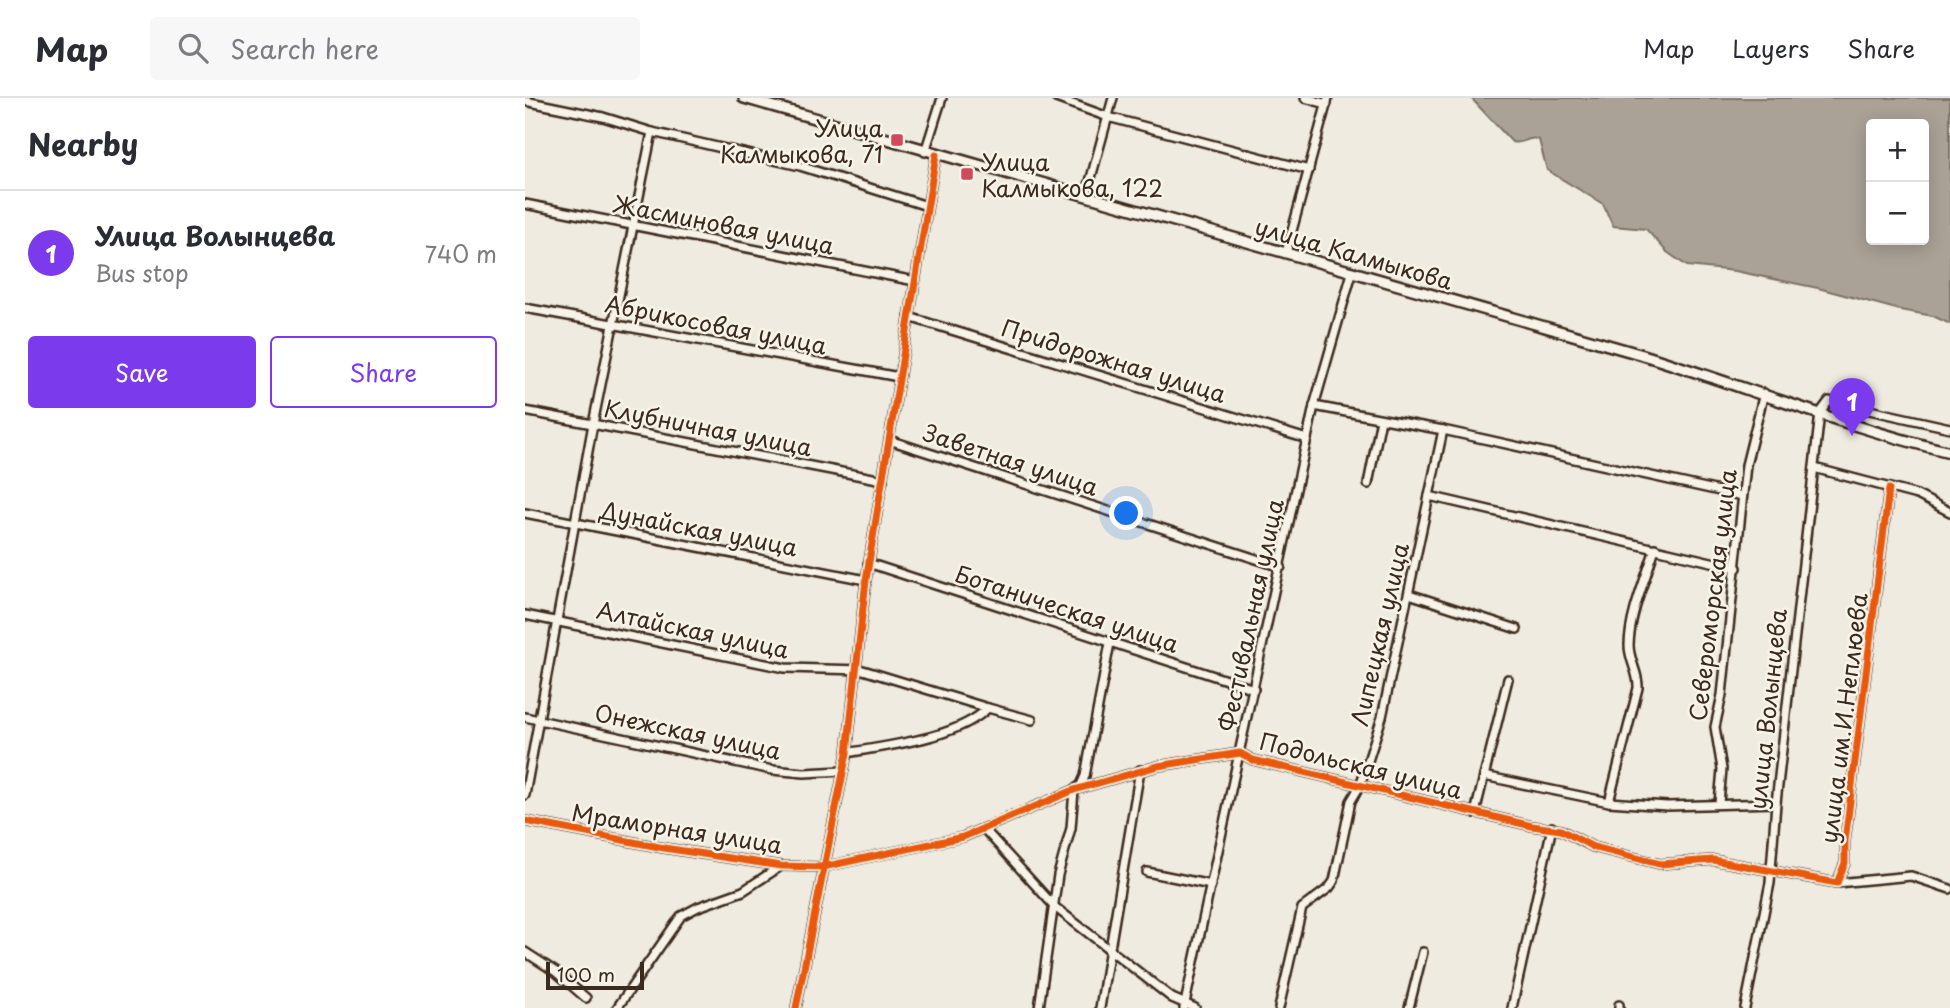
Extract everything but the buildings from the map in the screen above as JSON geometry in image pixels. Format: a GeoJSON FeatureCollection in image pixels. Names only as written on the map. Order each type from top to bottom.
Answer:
{"type":"FeatureCollection","features":[{"type":"Feature","properties":{"kind":"main road","name":"улица Калмыкова"},"geometry":{"type":"LineString","coordinates":[[744,98],[925,152],[1643,355],[1764,393],[1872,432],[1950,452]]}},
{"type":"Feature","properties":{"kind":"street"},"geometry":{"type":"LineString","coordinates":[[925,152],[942,98]]}},
{"type":"Feature","properties":{"kind":"street"},"geometry":{"type":"LineString","coordinates":[[1056,98],[1108,117],[1309,170]]}},
{"type":"Feature","properties":{"kind":"street"},"geometry":{"type":"LineString","coordinates":[[1086,196],[1114,98]]}},
{"type":"Feature","properties":{"kind":"street"},"geometry":{"type":"LineString","coordinates":[[1286,253],[1328,101],[1305,98]]}},
{"type":"Feature","properties":{"kind":"street"},"geometry":{"type":"LineString","coordinates":[[525,101],[603,117],[652,132],[800,166],[927,206]]}},
{"type":"Feature","properties":{"kind":"street"},"geometry":{"type":"LineString","coordinates":[[525,795],[593,424],[652,132]]}},
{"type":"Feature","properties":{"kind":"street"},"geometry":{"type":"LineString","coordinates":[[796,1008],[847,754],[854,671],[868,563],[936,155]]}},
{"type":"Feature","properties":{"kind":"street","name":"Жасминовая улица"},"geometry":{"type":"LineString","coordinates":[[525,204],[915,281]]}},
{"type":"Feature","properties":{"kind":"street","name":"Фестивальная улица"},"geometry":{"type":"LineString","coordinates":[[1185,1005],[1314,406],[1352,272]]}},
{"type":"Feature","properties":{"kind":"street","name":"Абрикосовая улица"},"geometry":{"type":"LineString","coordinates":[[525,308],[899,377]]}},
{"type":"Feature","properties":{"kind":"street","name":"Придорожная улица"},"geometry":{"type":"LineString","coordinates":[[909,317],[1307,439]]}},
{"type":"Feature","properties":{"kind":"street","name":"Североморская улица"},"geometry":{"type":"LineString","coordinates":[[1719,803],[1721,758],[1715,727],[1722,695],[1737,568],[1742,496],[1749,449],[1764,393]]}},
{"type":"Feature","properties":{"kind":"street"},"geometry":{"type":"LineString","coordinates":[[1820,413],[1829,401],[1950,428]]}},
{"type":"Feature","properties":{"kind":"street"},"geometry":{"type":"LineString","coordinates":[[1314,406],[1443,430],[1742,496]]}},
{"type":"Feature","properties":{"kind":"street","name":"Клубничная улица"},"geometry":{"type":"LineString","coordinates":[[525,411],[883,480]]}},
{"type":"Feature","properties":{"kind":"street","name":"улица Волынцева"},"geometry":{"type":"LineString","coordinates":[[1745,1008],[1771,870],[1776,803],[1820,413]]}},
{"type":"Feature","properties":{"kind":"street"},"geometry":{"type":"LineString","coordinates":[[1368,484],[1381,419]]}},
{"type":"Feature","properties":{"kind":"street","name":"Липецкая улица"},"geometry":{"type":"LineString","coordinates":[[1279,1008],[1302,908],[1332,886],[1352,801],[1360,786],[1382,717],[1443,430]]}},
{"type":"Feature","properties":{"kind":"street","name":"Заветная улица"},"geometry":{"type":"LineString","coordinates":[[889,440],[1281,567]]}},
{"type":"Feature","properties":{"kind":"street"},"geometry":{"type":"LineString","coordinates":[[1814,468],[1925,498],[1950,512]]}},
{"type":"Feature","properties":{"kind":"street","name":"улица им.И.Неплюева"},"geometry":{"type":"LineString","coordinates":[[1837,883],[1845,863],[1889,489]]}},
{"type":"Feature","properties":{"kind":"street"},"geometry":{"type":"LineString","coordinates":[[1429,496],[1737,568]]}},
{"type":"Feature","properties":{"kind":"street","name":"Дунайская улица"},"geometry":{"type":"LineString","coordinates":[[525,513],[866,580]]}},
{"type":"Feature","properties":{"kind":"street"},"geometry":{"type":"LineString","coordinates":[[1609,802],[1638,680],[1629,658],[1631,624],[1655,548]]}},
{"type":"Feature","properties":{"kind":"street","name":"Ботаническая улица"},"geometry":{"type":"LineString","coordinates":[[868,563],[1254,689]]}},
{"type":"Feature","properties":{"kind":"street"},"geometry":{"type":"LineString","coordinates":[[1409,594],[1517,629]]}},
{"type":"Feature","properties":{"kind":"street","name":"Алтайская улица"},"geometry":{"type":"LineString","coordinates":[[525,615],[785,668],[863,670],[1031,720]]}},
{"type":"Feature","properties":{"kind":"street"},"geometry":{"type":"LineString","coordinates":[[1039,1008],[1056,908],[1058,875],[1071,828],[1074,790],[1084,781],[1109,643]]}},
{"type":"Feature","properties":{"kind":"street"},"geometry":{"type":"LineString","coordinates":[[1475,813],[1508,679]]}},
{"type":"Feature","properties":{"kind":"street"},"geometry":{"type":"LineString","coordinates":[[847,754],[899,745],[963,724],[988,708]]}},
{"type":"Feature","properties":{"kind":"street","name":"Онежская улица"},"geometry":{"type":"LineString","coordinates":[[525,717],[772,769],[804,773],[843,771]]}},
{"type":"Feature","properties":{"kind":"street","name":"Подольская улица"},"geometry":{"type":"LineString","coordinates":[[823,867],[936,844],[984,829],[1074,790],[1140,770],[1240,753],[1253,760],[1360,786],[1532,826],[1552,827],[1603,850],[1660,864],[1713,860],[1771,870]]}},
{"type":"Feature","properties":{"kind":"street"},"geometry":{"type":"LineString","coordinates":[[1100,1008],[1140,770]]}},
{"type":"Feature","properties":{"kind":"street"},"geometry":{"type":"LineString","coordinates":[[1484,776],[1609,802],[1667,806],[1776,803]]}},
{"type":"Feature","properties":{"kind":"street","name":"Мраморная улица"},"geometry":{"type":"LineString","coordinates":[[525,821],[664,848],[781,866],[823,867]]}},
{"type":"Feature","properties":{"kind":"street"},"geometry":{"type":"LineString","coordinates":[[1512,1008],[1552,827]]}},
{"type":"Feature","properties":{"kind":"street"},"geometry":{"type":"LineString","coordinates":[[984,829],[1056,908],[1111,948],[1172,998],[1195,1008]]}},
{"type":"Feature","properties":{"kind":"street"},"geometry":{"type":"LineString","coordinates":[[617,1008],[681,916],[698,906],[743,891],[781,866]]}},
{"type":"Feature","properties":{"kind":"street"},"geometry":{"type":"LineString","coordinates":[[1771,870],[1837,883],[1911,876],[1950,889]]}},
{"type":"Feature","properties":{"kind":"street"},"geometry":{"type":"LineString","coordinates":[[1147,872],[1211,885]]}},
{"type":"Feature","properties":{"kind":"street"},"geometry":{"type":"LineString","coordinates":[[525,952],[556,972],[586,998]]}},
{"type":"Feature","properties":{"kind":"street"},"geometry":{"type":"LineString","coordinates":[[1409,1008],[1423,952]]}},
{"type":"Feature","properties":{"kind":"shaded area"},"geometry":{"type":"Polygon","coordinates":[[[1471,98],[1950,98],[1950,324],[1933,316],[1818,288],[1735,271],[1687,266],[1667,252],[1646,229],[1613,226],[1603,204],[1547,170],[1539,140],[1512,142],[1471,98]]]}},
{"type":"Feature","properties":{"kind":"cycle path"},"geometry":{"type":"LineString","coordinates":[[796,1008],[847,753],[866,580],[936,155]]}},
{"type":"Feature","properties":{"kind":"cycle path"},"geometry":{"type":"LineString","coordinates":[[525,821],[664,848],[781,866],[823,867],[963,837],[1074,790],[1158,766],[1240,753],[1253,760],[1532,826],[1561,830],[1593,847],[1660,864],[1713,860],[1837,883],[1845,863],[1845,841],[1889,489]]}},
{"type":"Feature","properties":{"kind":"place","name":"Улица Калмыкова, 71"},"geometry":{"type":"Point","coordinates":[897,140]}},
{"type":"Feature","properties":{"kind":"place","name":"Улица Калмыкова, 122"},"geometry":{"type":"Point","coordinates":[967,174]}},
{"type":"Feature","properties":{"kind":"place","name":"Улица Волынцева"},"geometry":{"type":"Point","coordinates":[1852,436]}}]}
